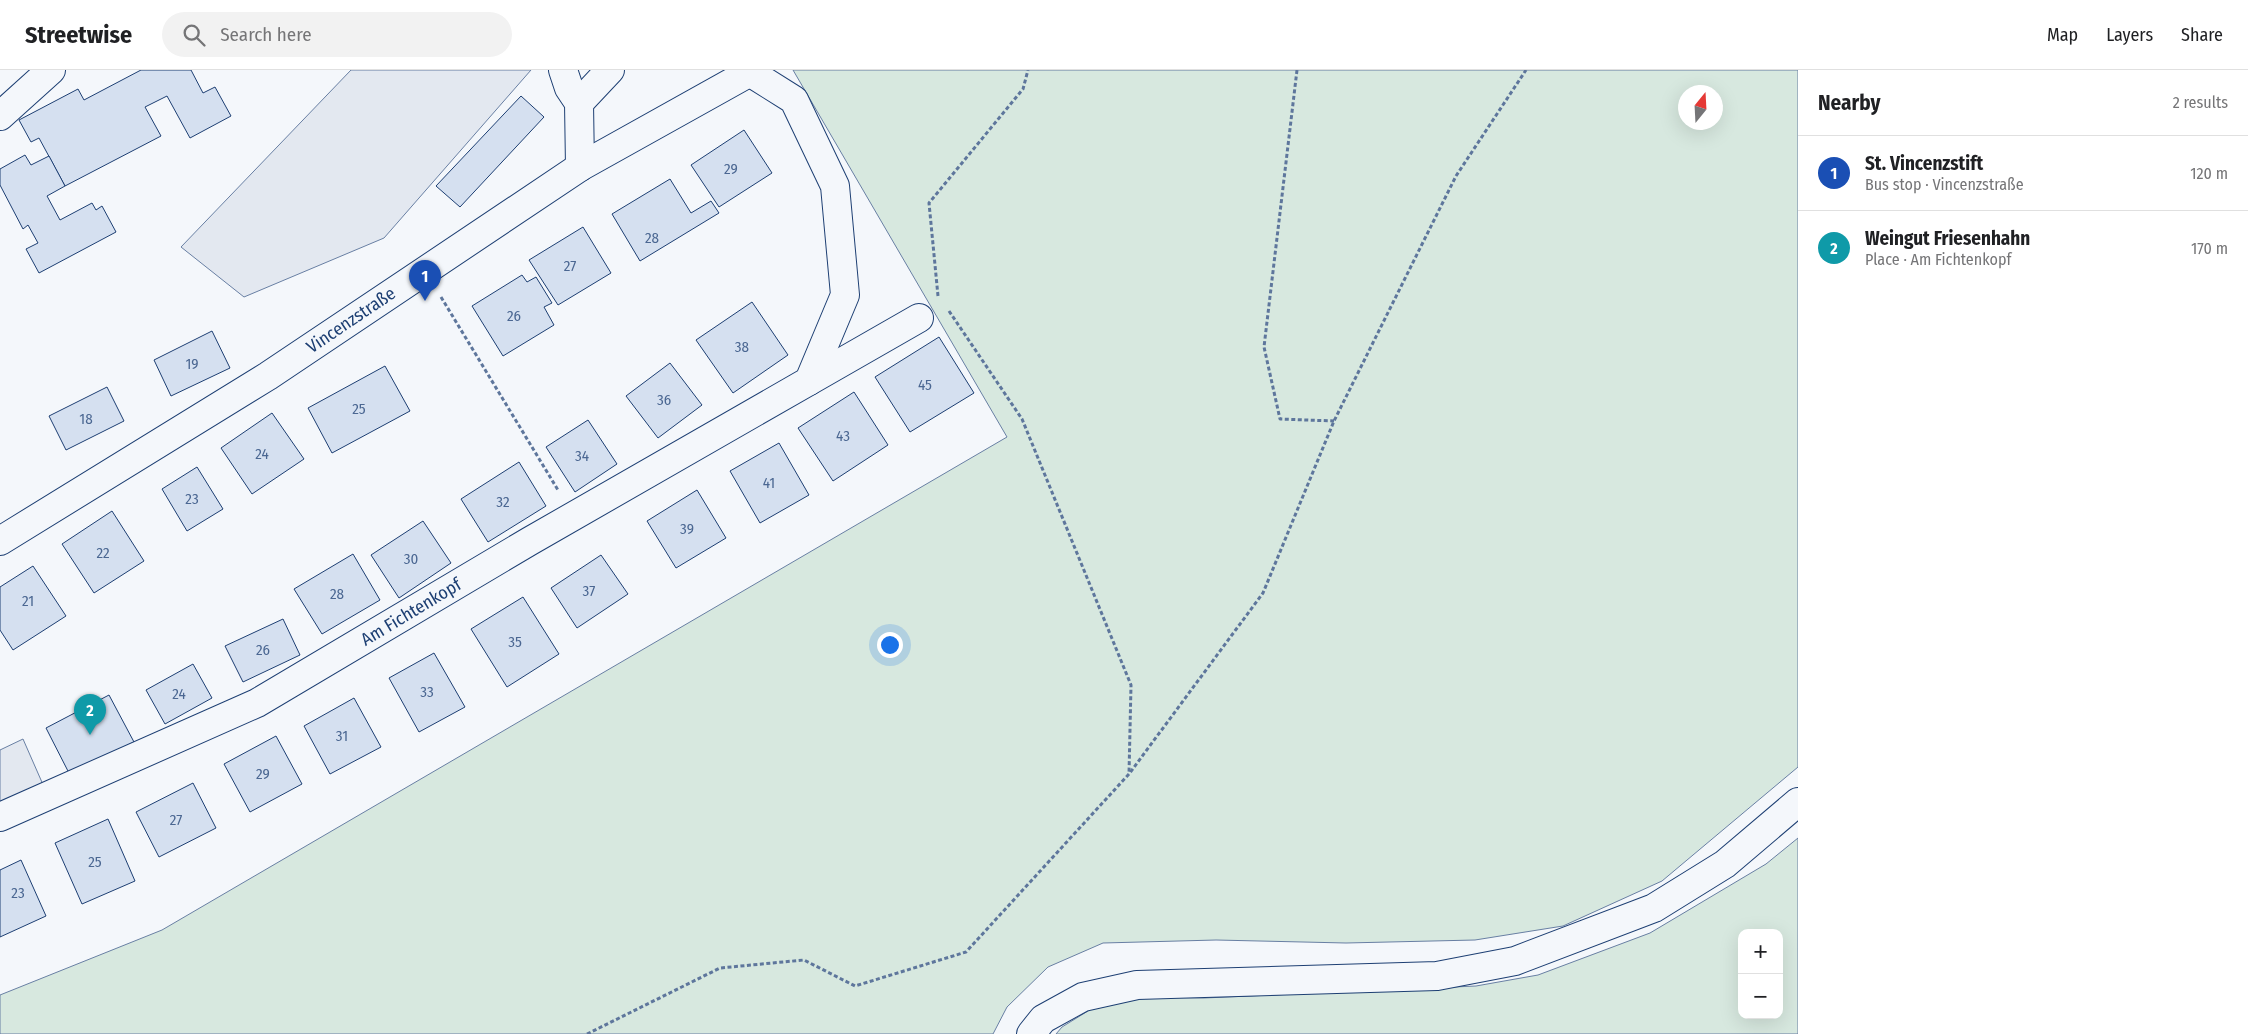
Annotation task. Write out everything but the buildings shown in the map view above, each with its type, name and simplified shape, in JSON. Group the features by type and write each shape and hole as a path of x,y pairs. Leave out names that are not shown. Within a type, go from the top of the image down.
{"street":[{"path":"0,116 51,70"},
{"path":"563,70 569,88 579,103 580,167"},
{"path":"579,103 610,70"},
{"path":"752,71 794,100 835,186 845,296 810,381"},
{"name":"Vincenzstraße","path":"0,541 268,376 580,167 752,71"},
{"name":"Am Fichtenkopf","path":"0,817 257,703 573,516 919,318"},
{"path":"1031,1034 1043,1019 1083,997 1137,985 1437,976 1515,961 1654,908 1726,864 1798,802"}],"path":[{"path":"1028,70 1023,89 929,203 938,296 1022,419 1131,685 1129,774"},
{"path":"1297,70 1264,348 1280,418 1334,421"},
{"path":"587,1034 720,968 804,960 855,986 966,952 1129,774 1263,593 1334,421 1456,176 1526,70"},
{"path":"451,316 573,516"}],"shaded area":[{"path":"351,70 531,70 384,238 244,297 181,247"},
{"path":"793,70 1798,70 1798,767 1662,881 1563,926 1475,940 1346,943 1216,940 1103,943 1048,967 1007,1007 993,1034 0,1034 0,995 162,930 1007,437"},
{"path":"23,739 48,796 0,817 0,750"},
{"path":"1798,838 1798,1034 1056,1034 1062,1027 1096,1006 1144,997 1204,998 1476,986 1538,975 1650,933 1766,864"}],"place":[{"name":"St. Vincenzstift","path":"425,301"},
{"name":"Weingut Friesenhahn","path":"90,735"}]}
